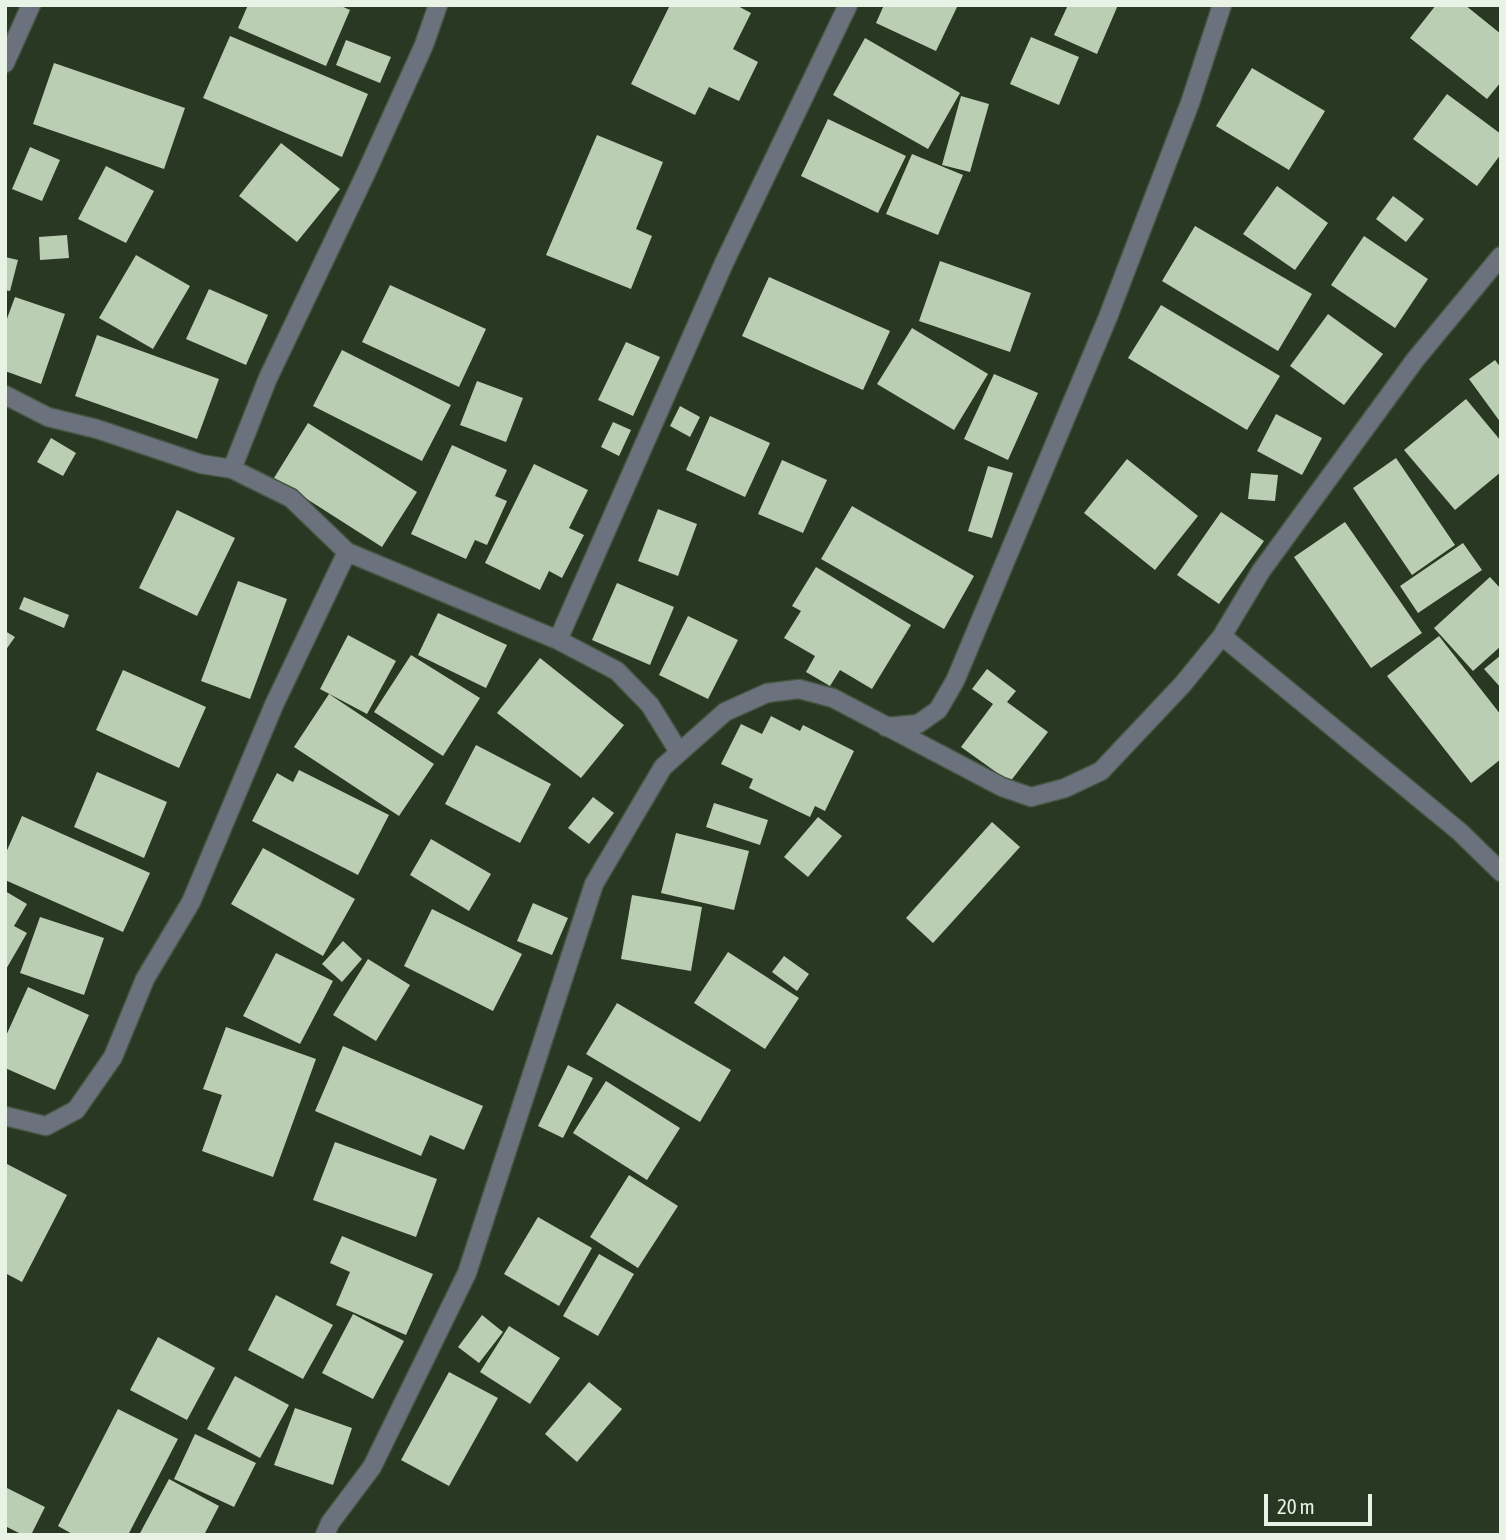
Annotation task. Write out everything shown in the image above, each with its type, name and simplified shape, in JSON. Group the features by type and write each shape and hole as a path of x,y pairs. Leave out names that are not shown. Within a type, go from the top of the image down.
{"street":[{"path":"5,63 31,5"},
{"path":"232,469 268,378 372,161 424,45 438,5"},
{"path":"558,640 724,263 848,5"},
{"path":"886,727 918,724 938,709 954,681 1108,317 1189,103 1222,5"},
{"path":"325,1535 330,1523 372,1467 467,1273 594,884 651,783 663,767 725,712 767,693 799,688 833,698 1012,790 1031,797 1065,788 1101,771 1176,691 1222,636 1261,571 1415,360 1501,256"},
{"path":"5,395 48,417 96,429 201,464 232,469 290,498 347,552 558,640 617,671 650,705 679,752"},
{"path":"5,1116 46,1126 76,1111 113,1057 145,979 191,902 274,705 347,552"},
{"path":"1222,636 1460,832 1501,872"}],"building":[{"path":"248,5 339,5 350,10 326,66 238,28"},
{"path":"670,5 736,5 751,13 733,49 758,62 739,101 709,87 695,115 631,84"},
{"path":"884,5 958,5 936,51 876,23"},
{"path":"1068,5 1118,5 1097,54 1054,35"},
{"path":"1436,5 1465,5 1501,34 1501,82 1487,99 1410,38"},
{"path":"230,36 368,94 342,157 203,98"},
{"path":"1031,37 1079,57 1059,105 1010,84"},
{"path":"865,38 960,93 928,149 833,95"},
{"path":"346,40 391,57 380,83 336,65"},
{"path":"54,63 185,108 164,169 33,124"},
{"path":"1252,68 1325,111 1289,170 1216,126"},
{"path":"1447,94 1501,134 1501,154 1477,186 1413,139"},
{"path":"961,96 989,104 970,172 942,165"},
{"path":"828,119 906,156 878,213 801,176"},
{"path":"597,135 663,162 636,229 652,236 631,289 546,255"},
{"path":"281,143 340,189 297,242 239,196"},
{"path":"30,147 60,160 42,201 12,189"},
{"path":"912,154 963,175 938,235 886,214"},
{"path":"106,166 154,191 126,243 78,219"},
{"path":"1277,186 1328,223 1295,270 1243,234"},
{"path":"1393,196 1424,219 1406,242 1376,219"},
{"path":"1195,226 1312,294 1278,351 1162,281"},
{"path":"67,235 69,258 40,260 39,237"},
{"path":"1364,236 1428,279 1395,328 1331,285"},
{"path":"136,255 190,286 153,349 99,318"},
{"path":"5,257 18,260 10,291 5,290"},
{"path":"940,261 1031,293 1010,352 919,321"},
{"path":"769,277 890,331 863,390 742,336"},
{"path":"390,285 486,329 459,387 362,342"},
{"path":"209,289 268,315 246,365 186,339"},
{"path":"15,297 65,314 41,384 5,371 5,324"},
{"path":"1161,305 1280,376 1247,430 1128,358"},
{"path":"1328,314 1383,354 1344,405 1290,366"},
{"path":"912,328 988,374 954,430 877,384"},
{"path":"97,335 219,379 197,439 75,396"},
{"path":"626,342 660,357 633,416 598,400"},
{"path":"342,350 451,405 422,461 313,406"},
{"path":"1495,360 1501,368 1501,423 1469,379"},
{"path":"994,374 1038,393 1008,460 964,439"},
{"path":"477,381 523,398 506,442 460,425"},
{"path":"1466,399 1501,441 1501,472 1455,510 1404,450"},
{"path":"680,406 700,417 690,437 670,426"},
{"path":"1276,414 1322,438 1302,475 1257,451"},
{"path":"710,416 770,443 745,497 686,470"},
{"path":"613,422 631,430 619,456 601,447"},
{"path":"308,423 417,492 382,547 274,478"},
{"path":"51,438 76,453 63,476 37,462"},
{"path":"452,445 507,470 495,496 507,501 487,545 475,540 466,559 411,534"},
{"path":"1396,458 1455,545 1412,575 1353,488"},
{"path":"1127,459 1198,516 1155,570 1084,513"},
{"path":"782,460 827,480 803,533 758,514"},
{"path":"534,464 588,490 569,528 584,535 562,578 549,571 540,590 485,563"},
{"path":"988,466 1013,473 992,538 968,531"},
{"path":"1251,473 1278,475 1275,501 1248,499"},
{"path":"852,506 974,576 944,629 821,559"},
{"path":"658,509 697,524 678,576 638,561"},
{"path":"177,510 235,538 197,616 139,588"},
{"path":"1221,512 1264,541 1219,604 1177,575"},
{"path":"1345,522 1422,633 1371,668 1294,557"},
{"path":"1463,543 1482,570 1418,613 1400,586"},
{"path":"816,567 911,625 872,689 840,670 830,686 806,672 815,656 784,638 801,611 792,606"},
{"path":"1490,577 1501,589 1501,646 1473,671 1434,628"},
{"path":"238,581 287,599 250,699 201,681"},
{"path":"617,583 674,607 650,665 592,640"},
{"path":"24,597 69,615 64,628 19,609"},
{"path":"438,613 507,645 486,688 418,655"},
{"path":"688,616 738,640 708,699 659,675"},
{"path":"5,631 15,637 5,651"},
{"path":"348,635 396,661 367,714 320,689"},
{"path":"1439,636 1501,715 1501,759 1471,783 1387,676"},
{"path":"411,655 480,698 443,756 374,712"},
{"path":"1501,655 1501,688 1484,669"},
{"path":"540,658 624,725 581,778 497,713"},
{"path":"987,669 1016,691 1007,702 1048,732 1010,782 961,747 993,704 972,689"},
{"path":"123,670 206,707 179,768 96,730"},
{"path":"329,694 434,764 399,816 294,747"},
{"path":"771,716 800,731 803,725 854,751 825,811 815,806 810,817 749,788 753,779 721,764 741,724 762,734"},
{"path":"476,745 551,784 520,843 445,804"},
{"path":"299,770 389,815 358,875 252,821 277,773 293,782"},
{"path":"97,772 167,802 144,858 74,827"},
{"path":"593,797 614,813 589,844 568,828"},
{"path":"714,803 768,820 760,845 706,827"},
{"path":"22,816 150,873 123,932 5,880 5,855"},
{"path":"818,817 842,836 808,877 784,857"},
{"path":"992,822 1020,847 933,943 906,918"},
{"path":"676,833 749,851 734,910 661,893"},
{"path":"431,839 491,874 469,911 410,875"},
{"path":"263,848 355,899 323,956 231,904"},
{"path":"5,891 27,904 14,926 27,933 5,971"},
{"path":"632,895 702,907 691,971 621,959"},
{"path":"533,903 568,918 552,955 517,941"},
{"path":"432,909 522,954 493,1011 404,966"},
{"path":"40,917 104,938 84,995 20,973"},
{"path":"343,941 362,959 342,982 322,964"},
{"path":"728,952 799,998 765,1049 694,1003"},
{"path":"276,953 333,981 300,1044 243,1016"},
{"path":"784,956 809,974 797,991 772,972"},
{"path":"368,959 410,985 376,1041 333,1015"},
{"path":"28,987 89,1015 55,1090 5,1068 5,1038"},
{"path":"617,1003 731,1070 700,1122 586,1054"},
{"path":"226,1027 316,1059 273,1177 202,1151 222,1095 203,1089"},
{"path":"343,1046 483,1106 464,1150 430,1135 421,1156 315,1111"},
{"path":"568,1065 593,1078 563,1138 538,1126"},
{"path":"606,1081 680,1128 647,1180 573,1133"},
{"path":"335,1142 437,1179 416,1237 313,1200"},
{"path":"5,1163 67,1195 22,1282 5,1273"},
{"path":"629,1175 678,1206 638,1268 590,1237"},
{"path":"538,1217 592,1248 559,1306 504,1274"},
{"path":"342,1236 433,1274 406,1335 336,1305 350,1272 330,1263"},
{"path":"599,1254 634,1274 598,1336 563,1316"},
{"path":"276,1295 333,1325 303,1379 248,1350"},
{"path":"353,1314 404,1341 373,1399 322,1373"},
{"path":"482,1315 503,1332 479,1363 458,1347"},
{"path":"509,1326 560,1358 530,1404 480,1372"},
{"path":"158,1337 215,1368 187,1420 130,1390"},
{"path":"449,1372 498,1398 449,1486 401,1460"},
{"path":"235,1376 289,1405 260,1458 207,1429"},
{"path":"589,1382 622,1409 577,1462 545,1434"},
{"path":"295,1408 352,1428 333,1485 274,1465"},
{"path":"118,1409 178,1439 128,1535 74,1535 58,1526"},
{"path":"195,1434 256,1463 234,1507 174,1479"},
{"path":"169,1479 219,1506 204,1535 139,1535"},
{"path":"5,1487 45,1507 31,1535 23,1535 5,1526"}]}
